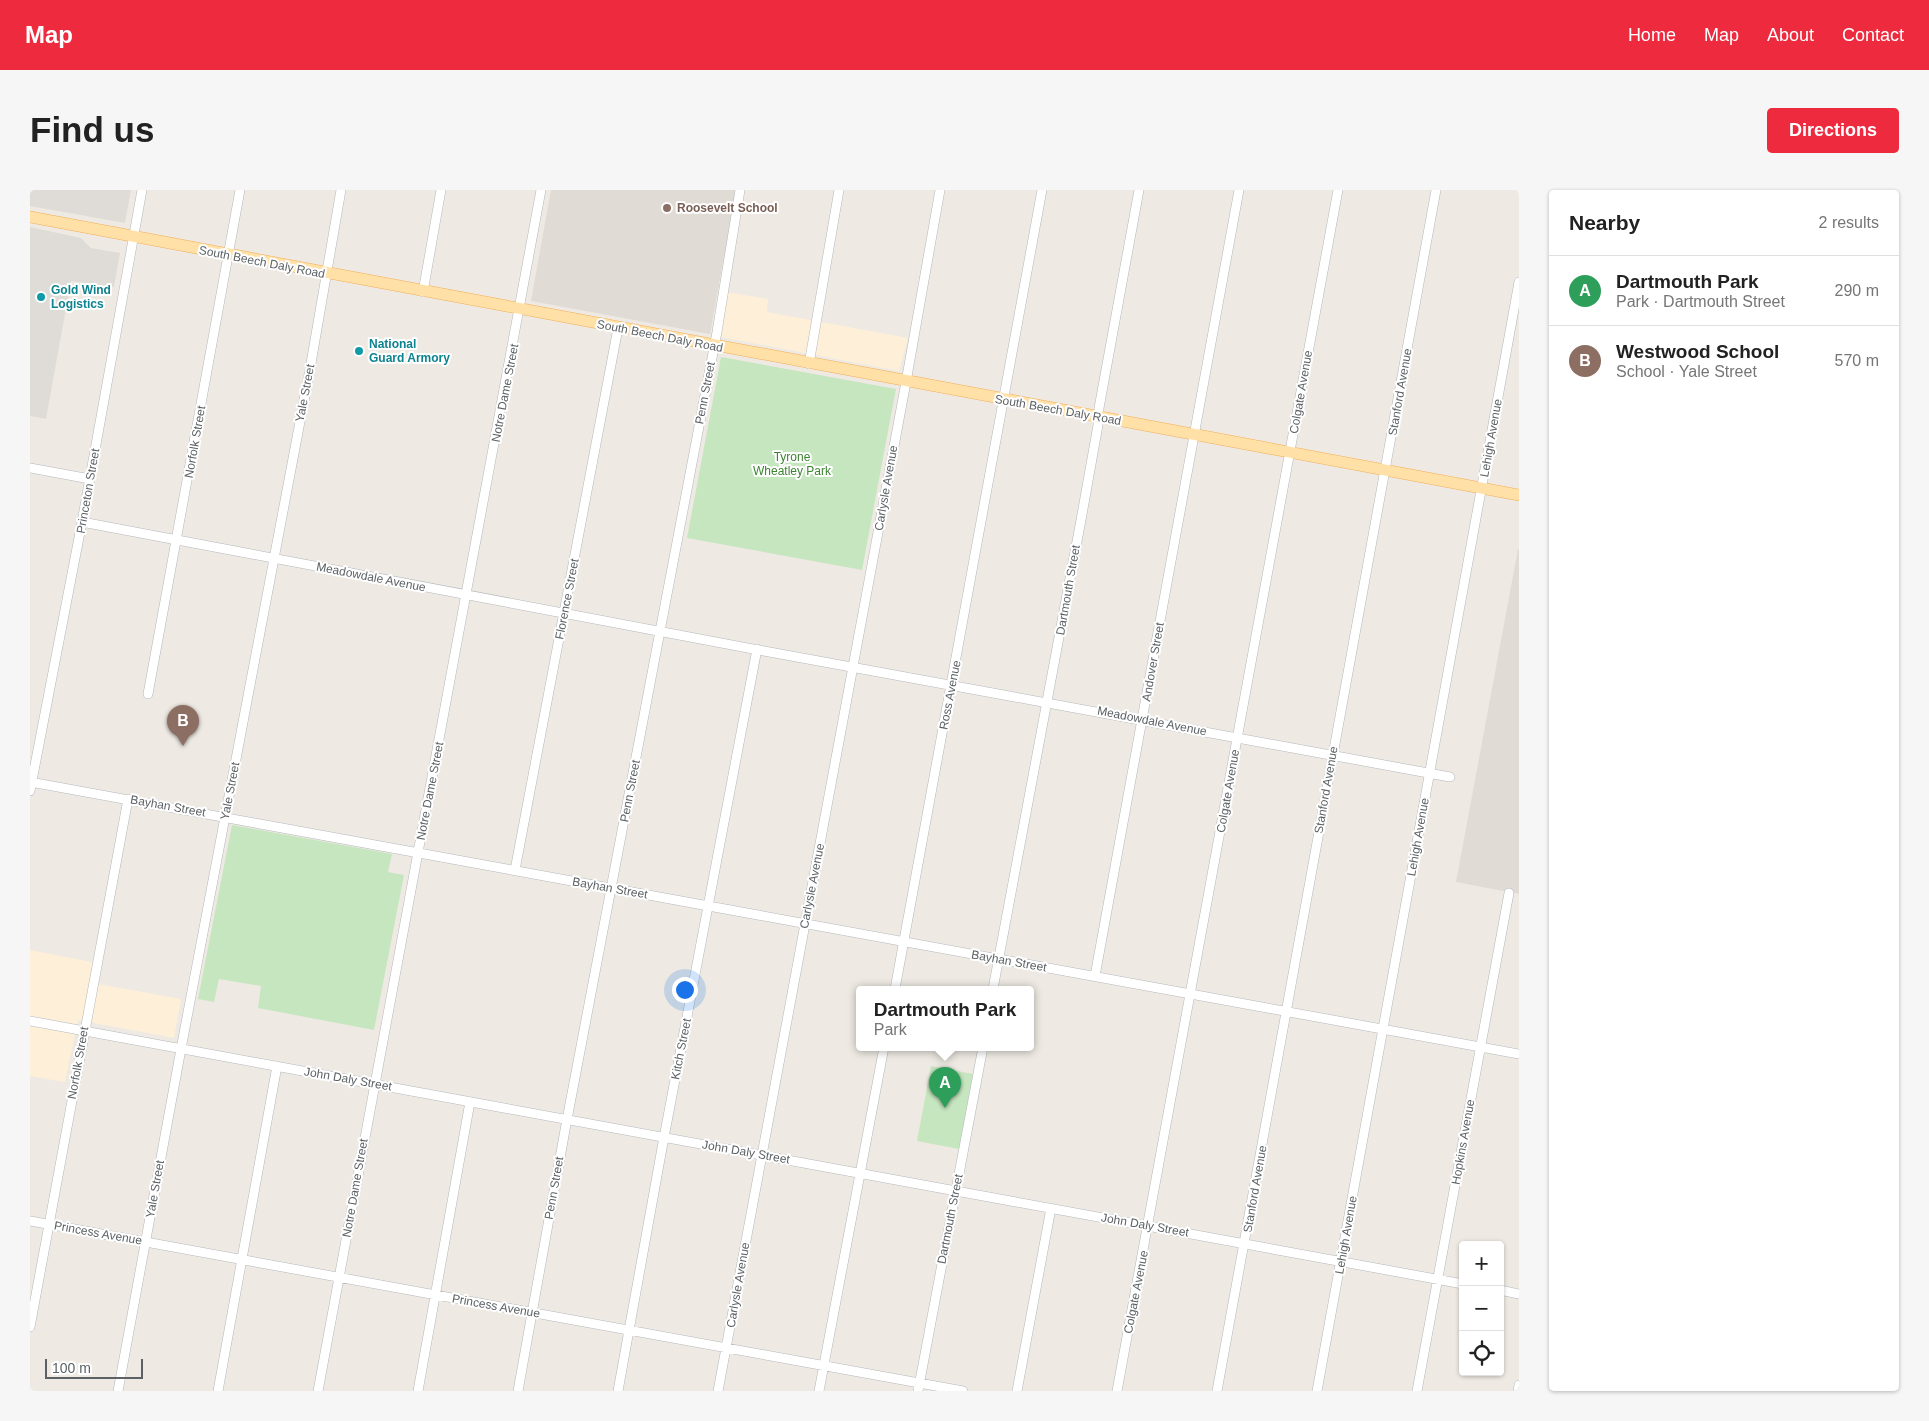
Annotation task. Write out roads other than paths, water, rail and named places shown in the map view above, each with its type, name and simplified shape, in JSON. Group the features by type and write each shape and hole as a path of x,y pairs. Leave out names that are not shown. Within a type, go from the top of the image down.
{"main road":[{"name":"South Beech Daly Road","path":"30,217 229,256 1385,470"},
{"path":"1385,470 1519,495"}],"street":[{"name":"Princeton Street","path":"31,785 82,522 142,190"},
{"name":"Norfolk Street","path":"148,694 240,190"},
{"name":"Yale Street","path":"118,1391 341,190"},
{"path":"423,292 441,190"},
{"name":"Notre Dame Street","path":"318,1391 542,190"},
{"name":"Penn Street","path":"518,1391 714,346 740,190"},
{"path":"808,364 840,190"},
{"name":"Carlysle Avenue","path":"718,1391 940,190"},
{"name":"Ross Avenue","path":"896,986 1004,400 1036,205 1042,190"},
{"name":"Dartmouth Street","path":"994,986 1139,190"},
{"name":"Andover Street","path":"1095,976 1239,190"},
{"name":"Colgate Avenue","path":"1117,1391 1338,190"},
{"name":"Stanford Avenue","path":"1217,1391 1436,190"},
{"name":"Lehigh Avenue","path":"1317,1391 1519,282"},
{"name":"Florence Street","path":"516,870 618,328"},
{"path":"30,468 90,479"},
{"name":"Meadowdale Avenue","path":"82,522 1450,777"},
{"name":"Kitch Street","path":"618,1391 664,1137 757,649"},
{"name":"Bayhan Street","path":"31,785 128,799 1519,1054"},
{"name":"Norfolk Street","path":"30,1327 128,799"},
{"name":"Hopkins Avenue","path":"1417,1391 1509,893"},
{"name":"John Daly Street","path":"30,1021 1459,1283"},
{"path":"819,1391 883,1051"},
{"name":"Dartmouth Street","path":"918,1387 982,1051"},
{"path":"218,1391 277,1066"},
{"path":"418,1391 470,1102"},
{"path":"1016,1391 1051,1208"},
{"name":"Princess Avenue","path":"30,1221 824,1366 918,1387 963,1391"},
{"path":"1504,1291 1519,1294"},
{"path":"1518,1391 1519,1386"}],"place":[{"name":"Roosevelt School","path":"667,208"},
{"name":"Gold Wind Logistics","path":"41,297"},
{"name":"National Guard Armory","path":"359,351"},
{"name":"Westwood School","path":"183,746"},
{"name":"Dartmouth Park","path":"945,1108"}],"park label":[{"name":"Tyrone Wheatley Park","path":"792,464"}]}
